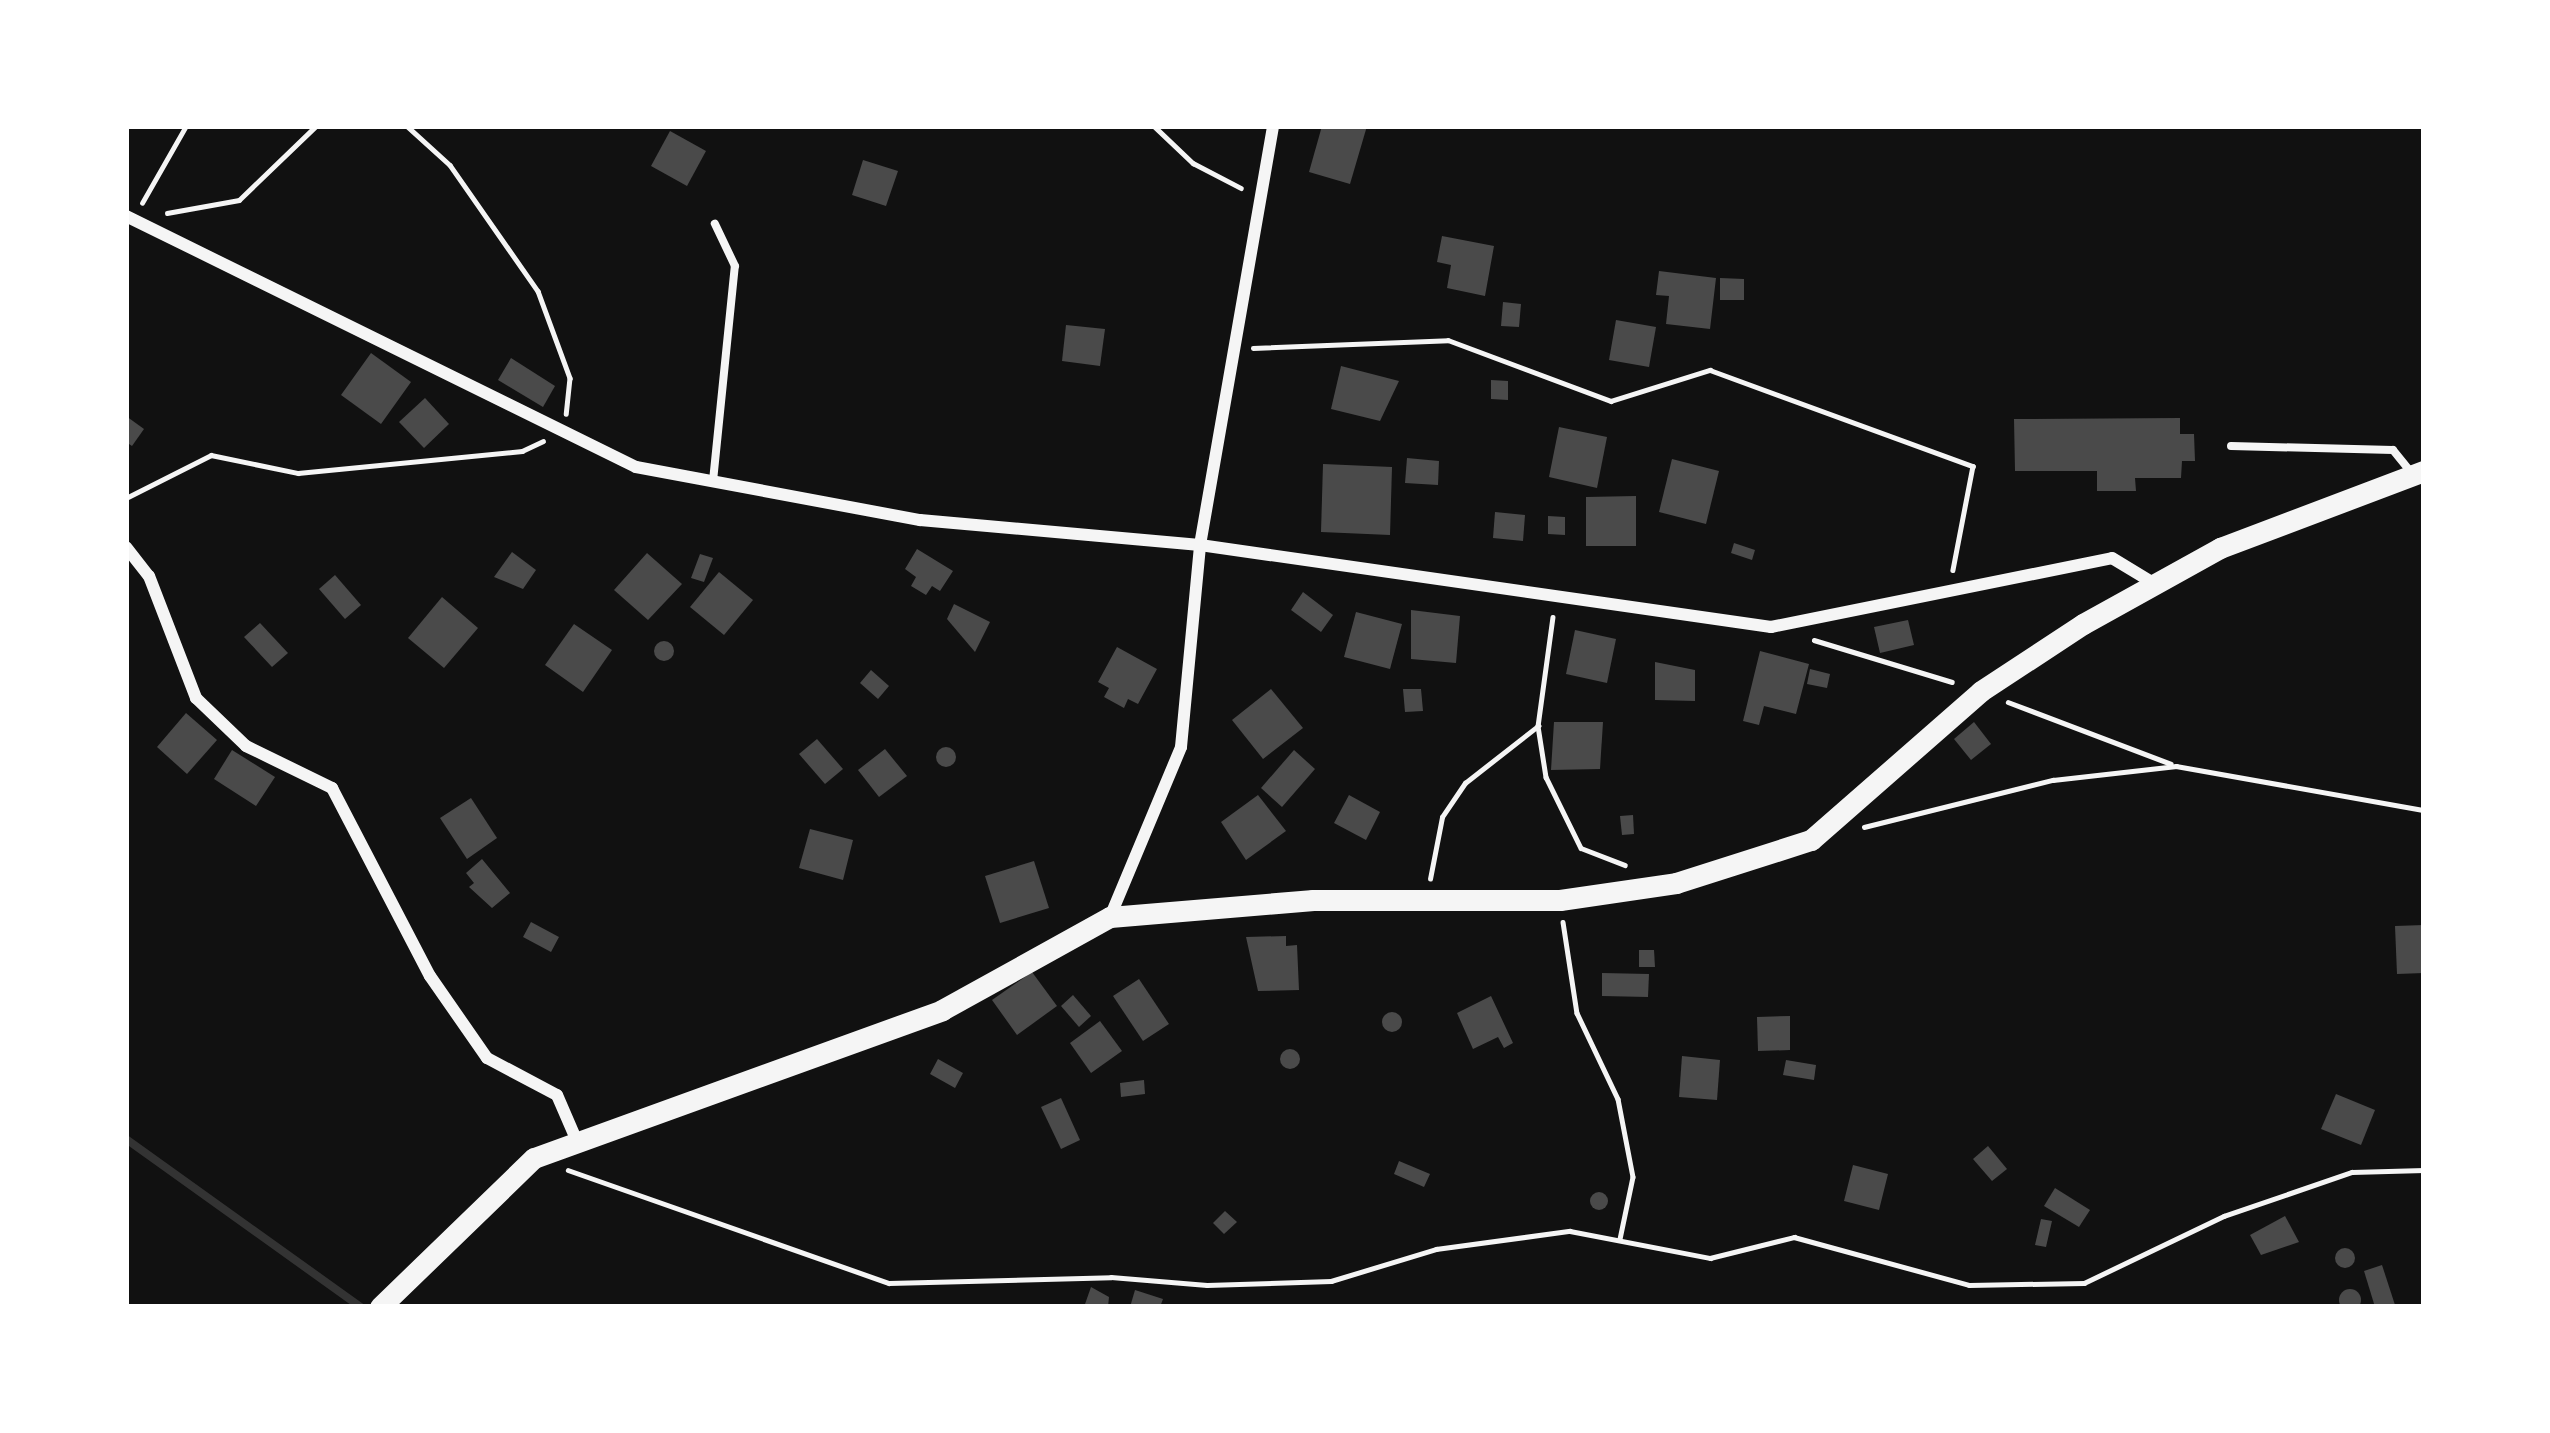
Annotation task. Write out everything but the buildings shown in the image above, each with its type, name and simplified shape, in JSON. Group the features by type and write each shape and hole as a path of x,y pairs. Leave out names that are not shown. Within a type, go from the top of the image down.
{"street":[{"path":"1110,916 1181,747 1200,545 1273,126"},
{"path":"129,217 636,467 920,520 1200,545 1556,594 1693,621 1772,627 2112,558 2155,584"},
{"path":"382,1305 534,1158 576,1138 942,1010 1110,916 1426,899 1560,900 1676,884 1811,840 1981,692 2155,584 2220,548 2418,473"},
{"path":"126,547 149,576 196,698 246,746 332,788 430,976 487,1058 556,1095 576,1138"}],"lane":[{"path":"713,481 735,266 715,224"},
{"path":"2230,446 2392,451 2418,473"}],"path":[{"path":"129,217 186,126"},
{"path":"129,217 238,200 316,126"},
{"path":"126,498 211,454 298,473 522,452 564,431 570,378 538,291 450,165 406,126"},
{"path":"1154,126 1193,163 1263,200"},
{"path":"1236,348 1448,340 1611,401 1710,370 1972,466 1962,552 1943,592"},
{"path":"1556,594 1538,726 1546,777 1581,848 1638,869"},
{"path":"1426,899 1442,817 1465,783 1538,726"},
{"path":"1856,830 2053,780 2176,766 2424,810"},
{"path":"1560,900 1576,1013 1618,1099 1633,1177 1620,1239"},
{"path":"534,1158 889,1283 1331,1281 1436,1249 1570,1231 1710,1258 1794,1238 1969,1285 2084,1283 2224,1216 2352,1172 2424,1169"}],"waterway":[{"path":"126,1139 361,1307"}]}
